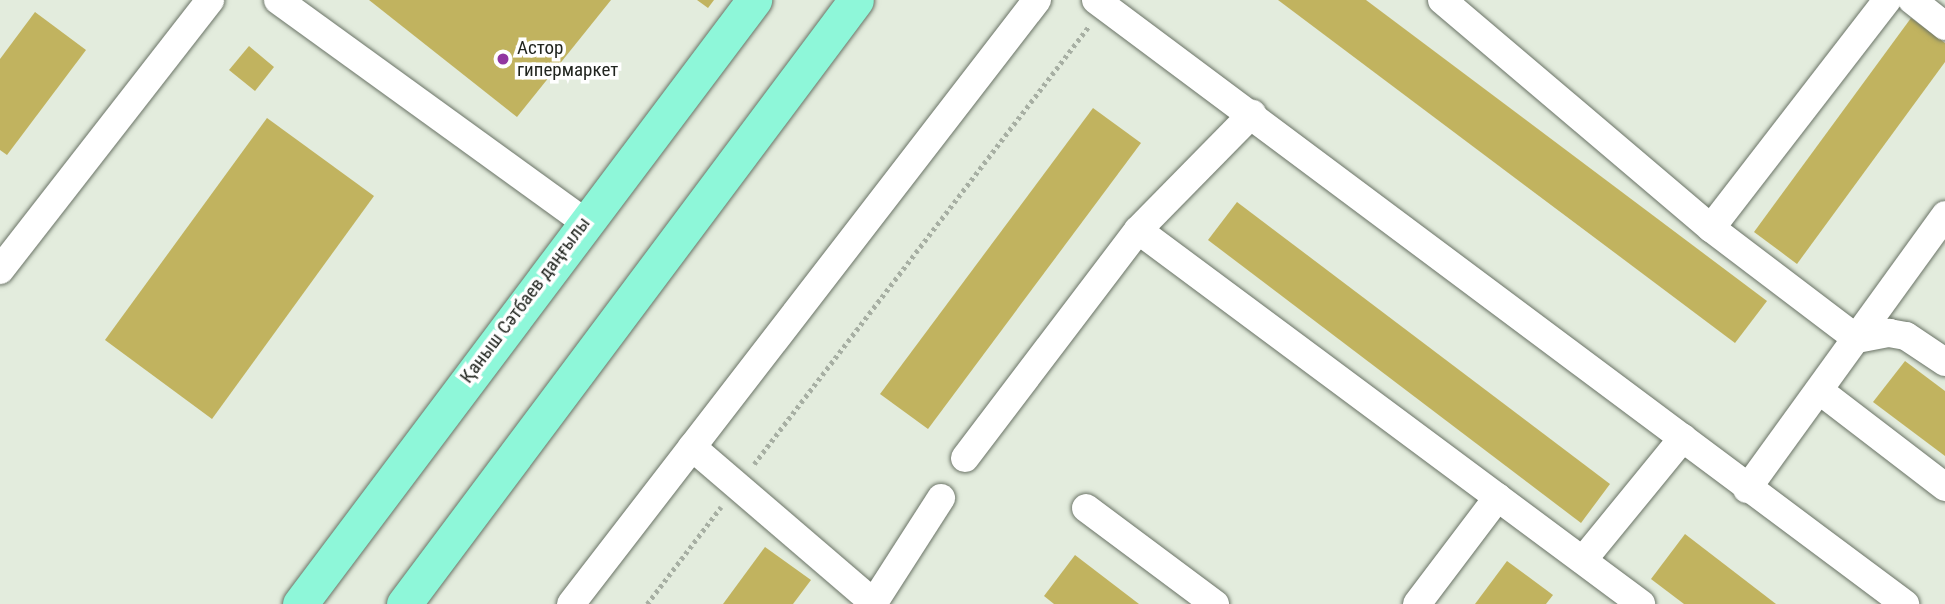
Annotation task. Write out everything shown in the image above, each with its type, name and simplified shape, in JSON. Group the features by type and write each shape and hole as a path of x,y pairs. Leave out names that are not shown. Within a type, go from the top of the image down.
{"main road":[{"name":"Қаныш Сәтбаев даңғылы","path":"300,604 583,221 754,0"},
{"path":"404,604 856,0"}],"street":[{"path":"0,270 210,0"},
{"path":"278,0 583,221"},
{"path":"571,604 1038,0"},
{"path":"1442,0 1711,228 1857,339 1889,333 1906,336 1945,362"},
{"path":"1711,228 1887,0"},
{"path":"1912,0 1945,26"},
{"path":"1094,11 1252,114 1747,489 1905,604"},
{"path":"965,458 1138,230 1252,114"},
{"path":"1747,489 1945,215"},
{"path":"1138,230 1641,604"},
{"path":"1820,391 1945,487"},
{"path":"1583,561 1683,438"},
{"path":"692,447 874,604 941,498"},
{"path":"1417,604 1498,497"},
{"path":"1086,508 1215,604"}],"path":[{"path":"748,472 1094,11"},
{"path":"647,604 723,505"}],"building":[{"name":"Астор гипермаркет","path":"369,0 611,0 517,117"},
{"path":"697,0 714,0 708,8"},
{"path":"1278,0 1366,0 1767,301 1735,343"},
{"path":"35,12 86,50 7,155 0,150 0,59"},
{"path":"1911,18 1945,43 1945,62 1797,264 1754,232"},
{"path":"249,46 274,67 255,91 229,70"},
{"path":"1093,108 1141,143 928,429 880,394"},
{"path":"267,118 374,196 212,419 105,340"},
{"path":"1237,202 1610,484 1581,523 1208,240"},
{"path":"1905,361 1945,391 1945,456 1873,402"},
{"path":"1685,534 1776,604 1684,604 1651,579"},
{"path":"765,547 811,580 793,604 723,604"},
{"path":"1075,555 1139,604 1054,604 1044,596"},
{"path":"1507,561 1553,595 1546,604 1475,604"}],"place":[{"name":"Астор гипермаркет","path":"503,59"}]}
